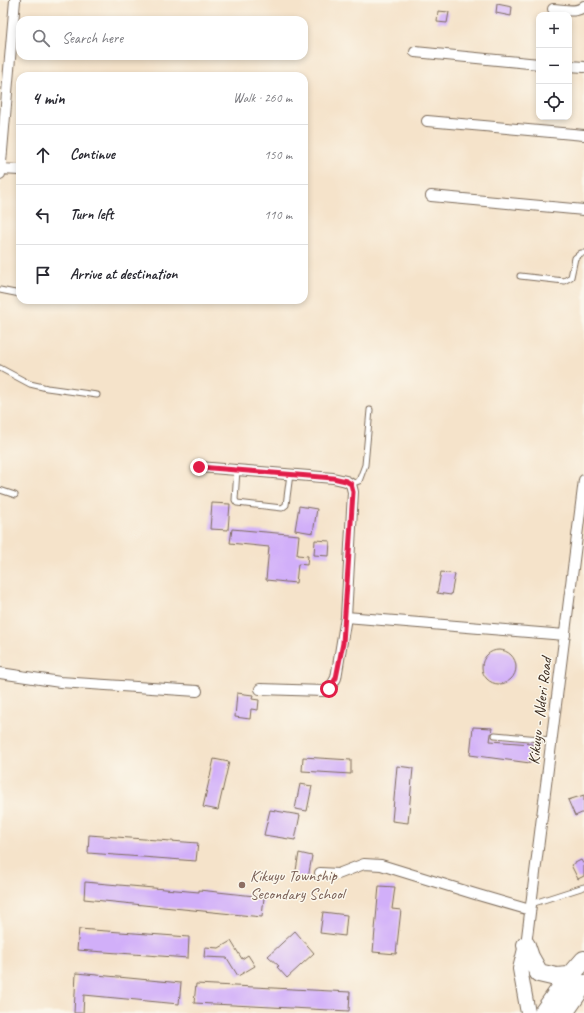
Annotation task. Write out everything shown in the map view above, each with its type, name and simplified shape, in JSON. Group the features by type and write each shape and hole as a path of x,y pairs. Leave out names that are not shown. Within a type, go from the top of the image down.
{"highway":[{"path":"526,945 532,962 539,973 577,980"},
{"path":"564,1013 584,960"},
{"path":"543,1013 577,980"}],"street":[{"path":"0,174 2,122 15,0"},
{"path":"553,9 572,10 579,9 584,6"},
{"path":"415,52 536,64"},
{"path":"572,66 584,67"},
{"path":"427,121 584,135"},
{"path":"0,169 16,170"},
{"path":"431,196 584,210"},
{"path":"199,467 333,478 346,481 351,484 353,492 346,617 336,678 329,689 317,692 260,689"},
{"name":"Kikuyu - Nderi Road","path":"526,945 584,480"},
{"path":"346,617 565,635"},
{"path":"0,673 60,682 197,691"},
{"path":"320,873 338,874 364,864 381,865 475,894 531,907"},
{"path":"526,945 520,969 528,1013"}],"lane":[{"path":"520,276 564,281 571,277 575,258 581,253 584,253"},
{"path":"0,290 16,293"},
{"path":"0,368 30,384 97,395"},
{"path":"351,484 359,481 365,465 370,410"},
{"path":"237,470 235,500 237,503 282,508 286,505 290,474"},
{"path":"0,490 15,495"},
{"path":"495,735 551,740"},
{"path":"531,907 584,887"}],"building":[{"path":"497,4 512,7 511,16 496,13"},
{"path":"438,11 449,12 447,23 437,22"},
{"path":"212,503 230,504 228,530 210,529"},
{"path":"299,506 317,509 313,533 295,530"},
{"path":"232,529 299,535 297,555 308,556 307,565 298,564 296,583 266,580 269,547 230,543"},
{"path":"315,540 330,541 329,556 314,555"},
{"path":"441,572 455,574 451,595 437,593"},
{"path":"496,650 502,650 511,655 515,661 515,673 511,679 502,684 496,684 487,679 482,670 482,664 487,655"},
{"path":"237,693 253,695 252,699 259,700 258,710 251,709 250,719 235,717"},
{"path":"473,727 492,728 490,741 532,744 530,763 470,755"},
{"path":"303,757 351,760 351,774 302,771"},
{"path":"214,759 229,762 218,810 203,807"},
{"path":"397,766 413,768 408,823 392,821"},
{"path":"300,784 312,786 307,811 295,809"},
{"path":"584,795 584,812 575,816 568,800"},
{"path":"270,810 300,815 295,840 264,835"},
{"path":"89,835 198,843 196,861 88,853"},
{"path":"299,853 312,856 308,878 295,876"},
{"path":"581,860 584,865 584,876 578,879 571,865"},
{"path":"85,882 199,892 199,890 264,897 262,917 84,899"},
{"path":"379,886 395,887 392,909 401,910 396,954 373,952"},
{"path":"323,912 347,915 345,936 320,933"},
{"path":"79,929 189,937 188,958 77,950"},
{"path":"295,931 314,953 287,978 277,967 279,966 268,956"},
{"path":"231,941 242,959 248,955 255,966 238,976 227,958 204,957 205,947 219,948"},
{"path":"76,973 181,983 179,1004 84,995 83,1013 74,1013"},
{"path":"196,984 350,992 349,1011 194,1003"}],"place":[{"name":"Kikuyu Township Secondary School","path":"242,885"}],"route":[{"path":"199,467 333,478 346,481 351,484 353,492 346,592 346,617 339,666 336,678 329,689"}]}
